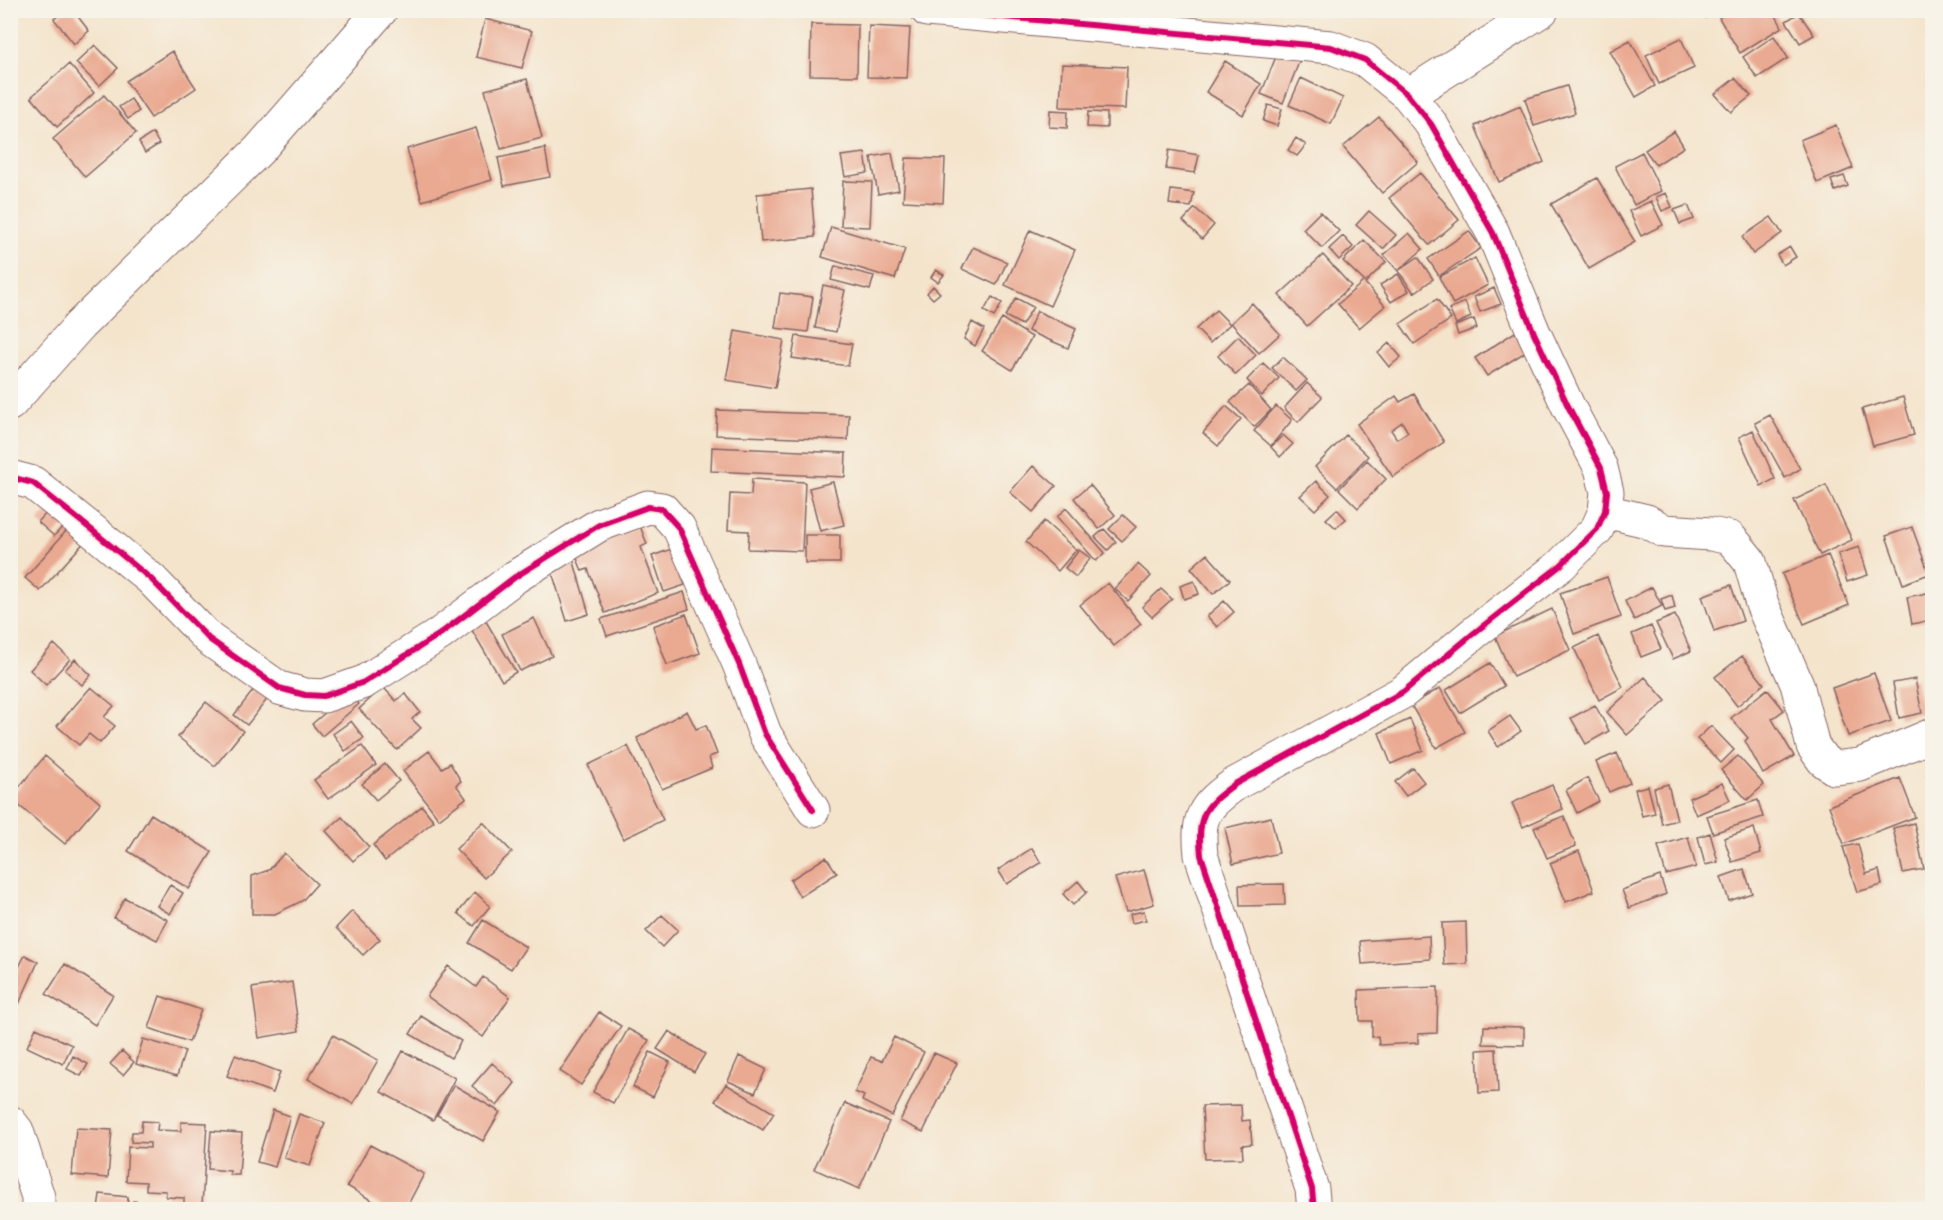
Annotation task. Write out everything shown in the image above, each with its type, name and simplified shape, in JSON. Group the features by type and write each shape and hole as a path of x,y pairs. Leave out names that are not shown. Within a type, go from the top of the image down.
{"street":[{"path":"10,404 80,326 259,150 381,10"},
{"path":"927,10 1331,47 1365,60 1408,95 1431,124 1493,233 1534,333 1568,406 1601,468 1607,492 1605,511 1597,529 1561,566 1474,633 1403,692 1235,784 1217,797 1203,815 1198,829 1201,855 1312,1189 1314,1209"},
{"path":"1408,95 1542,10"},
{"path":"10,477 33,483 151,579 218,645 279,688 305,695 324,696 364,682 440,634 515,577 599,525 648,507 662,509 679,528 739,664 765,734 813,810"},
{"path":"1605,511 1647,521 1664,531 1730,538 1750,562 1762,604 1797,684 1813,746 1823,760 1834,768 1860,765 1932,735"},
{"path":"10,1122 17,1131 38,1197 38,1209"}],"building":[{"path":"66,10 73,10 89,31 74,44 54,19"},
{"path":"1701,10 1718,10 1706,18"},
{"path":"1731,10 1773,10 1782,27 1740,53 1719,18"},
{"path":"1799,13 1814,35 1800,43 1786,21"},
{"path":"485,19 532,31 522,68 476,57"},
{"path":"811,24 858,25 857,76 810,75"},
{"path":"869,26 910,28 907,78 867,77"},
{"path":"1774,36 1788,58 1757,78 1743,57"},
{"path":"1681,38 1694,68 1659,84 1646,55"},
{"path":"1630,40 1655,86 1636,97 1610,51"},
{"path":"95,45 118,68 99,86 76,63"},
{"path":"1279,49 1301,57 1283,103 1261,94"},
{"path":"172,51 196,88 151,118 126,81"},
{"path":"1225,61 1261,84 1243,115 1206,92"},
{"path":"69,64 94,93 57,127 31,97"},
{"path":"1062,64 1127,67 1125,109 1060,107"},
{"path":"1301,78 1343,98 1331,124 1289,105"},
{"path":"1735,78 1751,96 1731,112 1715,94"},
{"path":"527,79 542,138 501,149 485,90"},
{"path":"1567,86 1575,113 1534,126 1525,99"},
{"path":"104,95 136,133 85,177 53,139"},
{"path":"131,99 139,111 128,119 119,107"},
{"path":"1268,105 1282,109 1277,126 1263,121"},
{"path":"1520,106 1544,162 1499,182 1475,126"},
{"path":"1050,110 1068,111 1067,128 1049,127"},
{"path":"1088,112 1107,113 1107,128 1087,127"},
{"path":"1379,117 1418,162 1382,193 1343,147"},
{"path":"1836,125 1853,168 1817,183 1800,140"},
{"path":"476,128 492,180 422,201 407,149"},
{"path":"1674,131 1684,147 1656,165 1645,150"},
{"path":"153,133 159,144 145,153 139,142"},
{"path":"1296,138 1306,145 1297,156 1288,150"},
{"path":"545,148 550,177 504,186 498,158"},
{"path":"1169,150 1199,155 1195,173 1166,169"},
{"path":"1642,152 1661,191 1634,205 1615,166"},
{"path":"865,153 868,173 845,177 841,156"},
{"path":"892,153 899,190 878,194 871,157"},
{"path":"906,158 945,159 943,203 903,201"},
{"path":"1420,173 1459,220 1429,245 1389,198"},
{"path":"1844,176 1848,186 1835,191 1831,180"},
{"path":"1597,178 1635,242 1589,269 1551,204"},
{"path":"843,181 872,182 870,227 841,226"},
{"path":"811,189 815,237 761,242 757,194"},
{"path":"1171,190 1194,193 1191,207 1169,204"},
{"path":"1666,193 1672,207 1662,211 1656,197"},
{"path":"1651,201 1663,225 1641,236 1629,211"},
{"path":"1688,205 1694,219 1680,224 1674,210"},
{"path":"1195,208 1214,225 1202,239 1183,221"},
{"path":"1369,211 1396,235 1383,249 1356,225"},
{"path":"1320,212 1339,231 1322,248 1303,229"},
{"path":"1771,217 1782,233 1753,254 1742,237"},
{"path":"831,227 905,249 895,279 822,257"},
{"path":"1030,230 1075,250 1050,306 1005,285"},
{"path":"1469,231 1481,248 1439,276 1428,259"},
{"path":"1409,233 1423,249 1398,271 1384,255"},
{"path":"1343,236 1353,247 1339,260 1329,249"},
{"path":"1364,240 1386,262 1365,283 1385,306 1359,328 1338,304 1364,281 1343,261"},
{"path":"973,247 1007,262 996,285 962,269"},
{"path":"1790,247 1796,257 1783,265 1777,255"},
{"path":"1323,255 1351,286 1307,326 1279,295"},
{"path":"1418,257 1433,279 1414,293 1398,271"},
{"path":"1475,258 1488,285 1453,304 1439,277"},
{"path":"835,266 874,276 870,290 831,280"},
{"path":"936,270 944,275 938,282 931,277"},
{"path":"1398,274 1409,291 1391,302 1380,285"},
{"path":"823,285 845,290 836,332 815,328"},
{"path":"933,286 940,293 933,299 927,293"},
{"path":"1494,288 1501,304 1480,312 1474,297"},
{"path":"780,293 813,297 808,332 775,328"},
{"path":"992,297 1002,303 994,317 984,311"},
{"path":"1016,298 1033,307 1022,325 1005,316"},
{"path":"1437,299 1451,319 1414,344 1400,324"},
{"path":"1465,302 1471,317 1456,324 1449,309"},
{"path":"1252,303 1280,334 1259,353 1231,323"},
{"path":"1216,310 1230,324 1210,343 1196,329"},
{"path":"1037,311 1076,329 1068,348 1028,331"},
{"path":"1002,319 1032,337 1012,370 982,351"},
{"path":"1474,319 1477,328 1458,335 1455,326"},
{"path":"972,322 984,329 975,346 964,339"},
{"path":"735,331 784,340 775,388 726,380"},
{"path":"1515,332 1527,351 1487,376 1475,358"},
{"path":"796,336 852,344 848,366 792,358"},
{"path":"1238,336 1256,355 1236,375 1218,356"},
{"path":"1389,343 1401,357 1389,367 1378,353"},
{"path":"1283,357 1307,380 1296,391 1272,368"},
{"path":"1263,363 1279,378 1262,396 1247,380"},
{"path":"1307,383 1322,397 1298,422 1284,408"},
{"path":"1249,385 1271,410 1254,427 1230,402"},
{"path":"1414,394 1444,442 1393,477 1357,424 1396,396 1400,402","holes":["1402,422 1408,432 1397,439 1391,430"]},
{"path":"1903,397 1914,435 1873,446 1862,409"},
{"path":"1226,406 1241,419 1218,446 1203,433"},
{"path":"1276,406 1292,420 1271,446 1254,431"},
{"path":"717,410 849,415 848,440 716,435"},
{"path":"1770,415 1800,469 1785,478 1755,423"},
{"path":"1753,430 1775,479 1761,486 1739,437"},
{"path":"1283,435 1293,444 1280,457 1271,447"},
{"path":"1346,435 1368,456 1337,488 1315,467"},
{"path":"712,447 846,453 845,477 711,471"},
{"path":"1367,460 1386,479 1358,508 1339,489"},
{"path":"1033,466 1056,486 1033,512 1010,492"},
{"path":"752,479 805,482 802,551 748,549 749,531 728,530 730,494 751,495"},
{"path":"1316,481 1330,495 1315,510 1300,496"},
{"path":"833,482 844,525 820,531 809,488"},
{"path":"1090,485 1115,515 1099,529 1074,498"},
{"path":"1826,485 1852,540 1820,555 1794,500"},
{"path":"51,508 67,522 54,536 38,522"},
{"path":"1066,508 1105,553 1096,561 1057,517"},
{"path":"1337,509 1346,519 1336,528 1326,519"},
{"path":"1123,515 1136,527 1122,541 1109,529"},
{"path":"1044,521 1076,550 1058,571 1026,542"},
{"path":"73,523 89,537 40,591 25,578"},
{"path":"640,526 647,544 641,547 658,593 605,613 588,569 582,571 575,553"},
{"path":"1912,527 1929,574 1903,584 1886,536"},
{"path":"1104,529 1116,542 1108,550 1095,537"},
{"path":"805,535 840,535 840,563 805,563"},
{"path":"1859,547 1868,575 1847,582 1838,554"},
{"path":"672,549 685,585 664,592 652,556"},
{"path":"1079,550 1090,558 1076,577 1065,568"},
{"path":"1207,554 1230,580 1213,594 1191,568"},
{"path":"572,555 589,614 567,621 549,562"},
{"path":"1828,555 1849,605 1804,624 1782,574"},
{"path":"1138,564 1151,576 1128,601 1115,589"},
{"path":"1607,577 1621,617 1574,634 1560,593"},
{"path":"1194,581 1199,594 1184,599 1180,586"},
{"path":"1108,583 1141,624 1114,646 1080,605"},
{"path":"1731,585 1743,621 1714,631 1702,596"},
{"path":"1652,587 1662,606 1634,620 1625,601"},
{"path":"1161,589 1172,599 1152,617 1142,607"},
{"path":"684,592 689,609 607,636 601,619"},
{"path":"1932,592 1932,620 1912,624 1907,597"},
{"path":"1672,595 1675,608 1665,611 1661,599"},
{"path":"1224,601 1234,612 1217,627 1207,616"},
{"path":"1552,609 1570,650 1513,677 1495,636"},
{"path":"686,614 700,653 667,665 653,626"},
{"path":"1675,615 1691,651 1673,659 1656,623"},
{"path":"484,618 516,672 502,681 470,627"},
{"path":"534,618 552,656 520,671 502,634"},
{"path":"1651,626 1661,649 1641,657 1632,634"},
{"path":"1598,636 1623,687 1599,700 1574,648"},
{"path":"54,644 70,659 46,685 30,670"},
{"path":"1742,656 1764,684 1737,706 1715,677"},
{"path":"75,659 91,675 82,685 65,670"},
{"path":"1490,663 1504,686 1460,713 1446,690"},
{"path":"1874,673 1891,721 1848,736 1832,688"},
{"path":"1645,677 1666,701 1627,735 1607,712"},
{"path":"1915,679 1922,713 1899,718 1893,683"},
{"path":"91,687 114,706 104,717 115,726 100,743 89,734 79,745 57,726"},
{"path":"256,687 269,697 247,725 234,715"},
{"path":"383,687 396,701 405,693 420,712 412,719 421,728 397,750 359,709"},
{"path":"1440,688 1465,732 1436,748 1411,705"},
{"path":"1767,689 1784,710 1772,719 1794,756 1763,774 1745,741 1748,738 1731,718"},
{"path":"349,692 359,704 322,736 312,724"},
{"path":"206,702 243,731 215,766 178,737"},
{"path":"1595,705 1609,731 1586,744 1571,718"},
{"path":"687,711 696,729 706,725 717,754 709,757 712,768 662,789 637,738"},
{"path":"1510,716 1521,731 1498,747 1488,731"},
{"path":"1410,719 1423,750 1391,764 1379,733"},
{"path":"351,721 364,738 345,751 333,734"},
{"path":"1711,726 1734,750 1721,763 1697,739"},
{"path":"362,746 376,765 328,799 314,780"},
{"path":"628,746 663,820 623,839 588,765"},
{"path":"429,751 442,768 450,763 461,781 456,785 466,798 439,819 403,771"},
{"path":"1617,753 1630,783 1609,792 1596,762"},
{"path":"45,756 100,803 65,844 10,798"},
{"path":"1738,756 1764,785 1747,800 1721,770"},
{"path":"385,764 399,781 376,800 362,784"},
{"path":"1413,768 1424,782 1406,796 1395,782"},
{"path":"1932,773 1932,795 1926,775"},
{"path":"1587,778 1599,801 1577,813 1566,790"},
{"path":"1900,778 1915,817 1844,844 1829,806"},
{"path":"1722,783 1730,800 1696,815 1689,798"},
{"path":"1668,784 1677,820 1662,824 1654,788"},
{"path":"1552,785 1563,809 1523,827 1512,803"},
{"path":"1648,786 1655,813 1642,816 1635,789"},
{"path":"1758,800 1763,817 1713,833 1707,816"},
{"path":"422,806 434,821 385,861 373,845"},
{"path":"151,814 212,852 189,889 128,851"},
{"path":"1564,816 1576,846 1547,858 1534,828"},
{"path":"342,817 369,847 353,861 326,831"},
{"path":"1271,817 1279,853 1233,864 1225,828"},
{"path":"483,822 512,852 484,878 456,849"},
{"path":"1914,823 1924,869 1903,873 1893,828"},
{"path":"1754,828 1761,853 1732,862 1724,838"},
{"path":"1710,833 1718,862 1705,865 1698,837"},
{"path":"1688,837 1696,867 1666,875 1658,846"},
{"path":"1858,844 1866,874 1879,870 1882,885 1857,892 1843,847"},
{"path":"1032,848 1041,863 1007,884 998,870"},
{"path":"1579,851 1594,891 1566,902 1550,863"},
{"path":"284,853 317,884 302,901 275,914 252,914 252,876 269,870"},
{"path":"826,857 837,873 800,897 790,880"},
{"path":"1744,869 1752,893 1729,901 1721,877"},
{"path":"1144,870 1154,904 1126,912 1115,878"},
{"path":"1660,876 1666,894 1629,908 1622,890"},
{"path":"1078,881 1087,892 1073,905 1063,894"},
{"path":"1284,884 1285,905 1240,906 1239,885"},
{"path":"170,885 183,893 170,914 157,906"},
{"path":"475,892 490,906 474,926 458,913"},
{"path":"125,898 168,920 157,940 114,918"},
{"path":"352,911 380,939 363,955 336,928"},
{"path":"1144,911 1146,920 1132,923 1130,914"},
{"path":"662,915 678,930 662,947 646,931"},
{"path":"483,920 526,947 511,969 469,943"},
{"path":"1466,922 1467,964 1444,965 1442,923"},
{"path":"1429,936 1430,959 1362,964 1360,941"},
{"path":"25,955 38,962 19,1004 10,1000 10,985"},
{"path":"65,964 113,995 95,1025 46,994"},
{"path":"448,966 476,987 483,977 510,997 483,1037 427,996"},
{"path":"292,982 299,1031 259,1038 252,988"},
{"path":"1438,987 1437,1033 1418,1034 1418,1043 1379,1045 1378,1036 1372,1037 1372,1021 1360,1021 1359,990"},
{"path":"160,996 201,1010 189,1042 149,1028"},
{"path":"599,1012 621,1026 581,1085 560,1071"},
{"path":"421,1016 461,1041 451,1058 410,1034"},
{"path":"1484,1026 1524,1027 1524,1045 1483,1044"},
{"path":"36,1028 72,1045 63,1064 27,1047"},
{"path":"628,1029 649,1040 613,1103 593,1092"},
{"path":"669,1031 705,1054 694,1072 657,1049"},
{"path":"333,1035 378,1060 353,1104 308,1079"},
{"path":"894,1037 924,1052 892,1116 862,1101 864,1096 855,1092 871,1057 882,1061"},
{"path":"143,1039 185,1051 177,1076 136,1064"},
{"path":"1496,1049 1498,1092 1479,1093 1477,1050"},
{"path":"122,1051 134,1062 123,1075 110,1064"},
{"path":"403,1051 455,1078 433,1120 381,1092"},
{"path":"650,1052 670,1062 653,1097 633,1087"},
{"path":"934,1053 957,1063 923,1132 900,1121"},
{"path":"235,1055 280,1072 273,1093 227,1076"},
{"path":"73,1056 88,1064 81,1076 67,1069"},
{"path":"739,1056 766,1069 755,1093 728,1081"},
{"path":"492,1063 515,1083 497,1106 472,1086"},
{"path":"726,1084 774,1113 763,1130 715,1101"},
{"path":"454,1085 500,1112 483,1141 437,1115"},
{"path":"845,1103 889,1122 859,1189 814,1169"},
{"path":"1241,1105 1242,1121 1250,1120 1252,1144 1242,1145 1243,1158 1205,1159 1202,1106"},
{"path":"273,1110 290,1116 275,1167 257,1162"},
{"path":"299,1114 325,1123 310,1166 284,1158"},
{"path":"142,1121 158,1122 157,1130 181,1131 181,1122 207,1123 202,1206 184,1205 184,1198 166,1197 166,1191 146,1190 146,1182 126,1181 128,1147 150,1148 150,1143 131,1142 132,1132 141,1132"},
{"path":"76,1128 112,1130 108,1178 72,1175"},
{"path":"211,1131 242,1133 239,1175 230,1175 230,1171 208,1169"},
{"path":"370,1145 424,1174 405,1210 388,1210 347,1186"},
{"path":"100,1194 128,1197 127,1210 98,1210"},
{"path":"133,1201 165,1205 164,1210 132,1210"},
{"path":"208,1204 250,1206 250,1210 208,1210"}],"cycle path":[{"path":"927,10 1331,47 1365,60 1408,95 1431,124 1493,233 1534,333 1568,406 1601,468 1607,492 1605,511 1597,529 1561,565 1403,692 1235,784 1216,799 1205,813 1200,831 1201,855 1312,1189 1314,1210"},
{"path":"10,477 33,483 151,579 209,639 279,688 305,695 324,696 364,682 440,634 515,577 599,525 648,507 662,509 679,528 739,664 765,734 813,810"}]}
